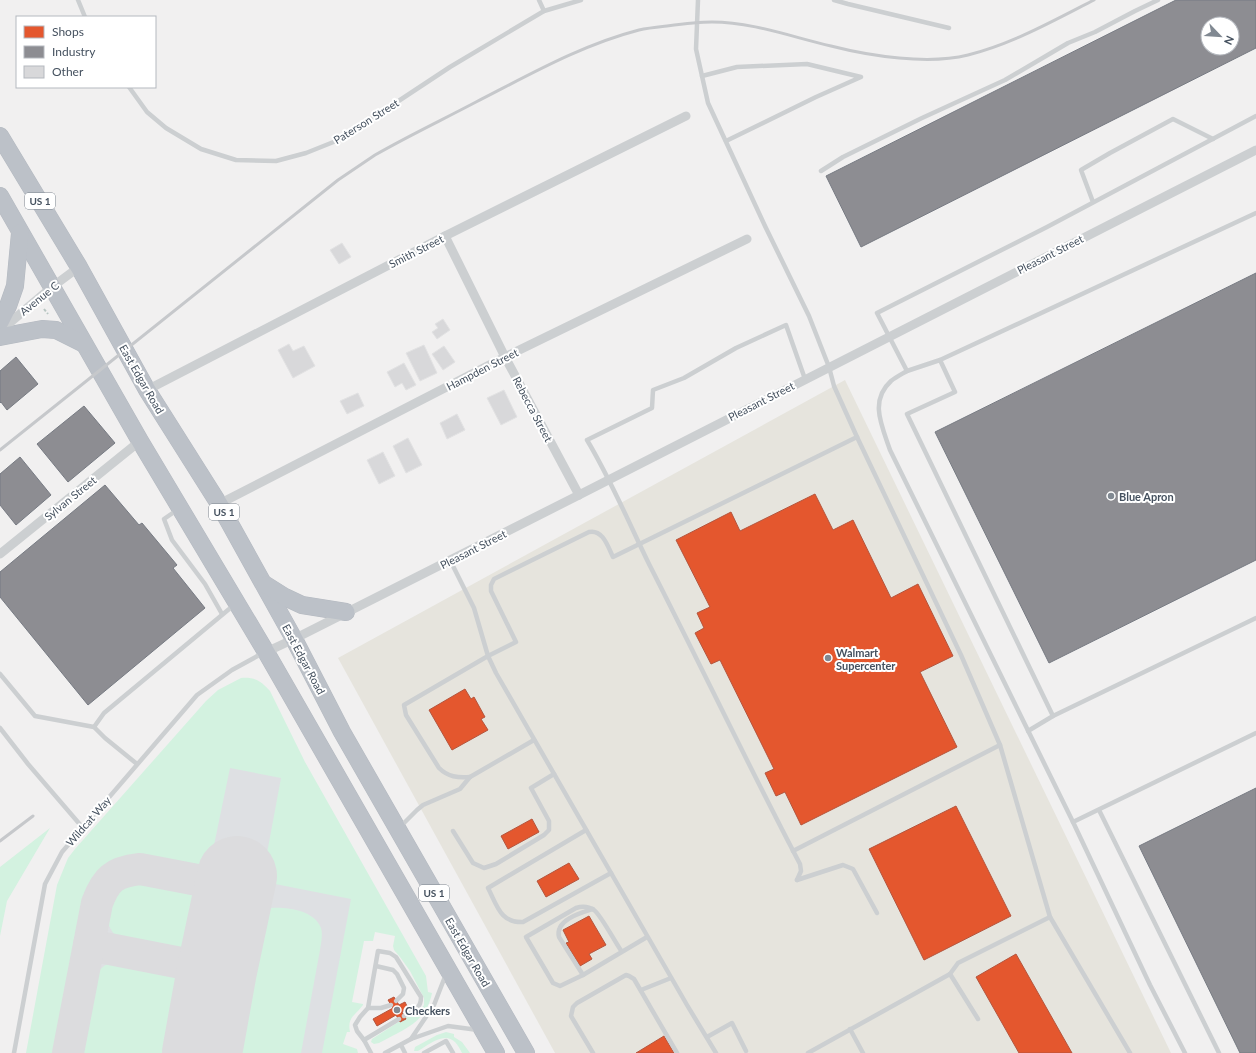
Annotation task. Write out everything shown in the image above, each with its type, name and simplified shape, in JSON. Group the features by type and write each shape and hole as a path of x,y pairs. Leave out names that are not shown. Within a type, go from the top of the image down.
{"highway":[{"name":"US 1","path":"0,136 79,267"},
{"name":"US 1","path":"0,196 140,441 266,652 496,1053"},
{"path":"0,322 8,306 15,286 20,233"},
{"name":"East Edgar Road","path":"79,267 148,390 219,504 294,639 342,732 526,1053"},
{"path":"0,337 42,329 56,330 84,344"},
{"path":"264,585 302,605 346,612"}],"street":[{"name":"Smith Street","path":"148,390 445,236 686,116"},
{"name":"Pleasant Street","path":"266,652 579,495 1256,150"},
{"name":"Rebecca Street","path":"445,236 505,357 579,495"},
{"name":"Hampden Street","path":"219,504 505,357 747,239"},
{"name":"Avenue C","path":"0,331 52,287 79,267"},
{"name":"Sylvan Street","path":"0,554 140,441"}],"lane":[{"path":"78,0 85,16"},
{"path":"539,0 544,12"},
{"name":"Paterson Street","path":"130,88 147,112 166,128 200,149 236,160 276,161 306,153 341,140 450,67 544,12 581,0"},
{"path":"698,0 696,49 708,104 809,316 829,367 834,386 961,655 1000,745 1050,917 1130,1053"},
{"path":"834,0 949,28"},
{"path":"821,171 843,157 922,118 1005,80 1068,43 1095,32 1135,10 1158,0"},
{"path":"702,76 737,67 807,64 861,77 726,141"},
{"path":"907,371 877,313 1256,116"},
{"path":"1093,202 1081,170 1173,119 1213,138"},
{"path":"1185,1053 1150,985 1073,822 890,450 880,421 878,405 882,393 892,381 907,371 940,360 1256,213"},
{"path":"805,379 786,325 742,345 684,378 653,390 652,408 587,440 601,464 764,794 794,851 800,864 801,871 797,880 843,864 853,869 877,913"},
{"path":"940,360 955,392 907,414 1053,716"},
{"path":"470,777 454,777 444,774 434,761 406,715 404,705 488,656 516,642 491,591 491,585 496,578 593,531 602,535 613,557 857,437"},
{"path":"180,508 164,519 172,540 205,584 222,614"},
{"path":"450,560 474,608 488,656 496,673 687,1006 716,1053"},
{"path":"94,727 104,713 237,603"},
{"path":"1028,731 1053,716 1256,618"},
{"name":"Wildcat Way","path":"14,1053 45,884 62,852 197,695 232,670 266,652"},
{"path":"0,674 35,716 94,727 105,738 138,764"},
{"path":"0,728 28,764 83,828"},
{"path":"1073,822 1256,733"},
{"path":"398,829 423,805 460,789 470,777 534,740"},
{"path":"794,851 1000,745"},
{"path":"453,831 473,863 484,868 496,864 544,835 549,830 549,821 531,788 554,774"},
{"path":"1099,810 1220,1053"},
{"path":"586,830 488,888 504,917 515,922 523,922 611,873"},
{"path":"622,952 598,913 593,909 584,906 576,908 526,937 554,984 562,986 582,975 622,952 648,937"},
{"path":"582,975 558,933 563,922 582,912 593,909"},
{"path":"808,1053 950,974 958,963 1050,917"},
{"path":"371,1053 357,1031 355,1025 368,1008 378,951 390,953 396,957 421,997 419,1008 404,1016"},
{"path":"376,966 393,970 397,974 404,988 400,999 396,1001"},
{"path":"411,1039 434,1005 448,969"},
{"path":"950,974 978,1019"},
{"path":"593,1053 571,1016 573,1007 577,1003 626,975 632,977 677,1053"},
{"path":"640,990 671,978"},
{"path":"368,1008 381,1008 391,1005"},
{"path":"364,1040 399,1019"},
{"path":"707,1037 732,1023 746,1051"},
{"path":"385,1053 411,1039 448,1026 483,1030"},
{"path":"850,1029 863,1053"},
{"path":"424,1053 446,1041 453,1053"},
{"path":"401,1045 405,1053"}],"shaded area":[{"path":"845,380 1171,1053 555,1053 338,658"},
{"path":"233,694 370,890 340,1053 32,1053 64,883"}],"green space":[{"path":"241,678 257,680 270,691 305,762 426,976 428,992 432,993 425,1012 413,1024 405,1029 379,1043 374,1044 371,1042 372,1039 400,1021 401,1022 406,1019 405,1018 420,1011 424,1005 424,998 410,971 394,950 393,946 395,936 375,932 373,941 364,941 352,1002 363,1005 352,1017 349,1027 350,1032 347,1032 343,1044 357,1049 358,1053 322,1053 351,899 265,882 262,880 281,778 230,768 213,850 209,860 204,865 194,869 162,862 131,860 118,863 106,870 96,881 88,899 59,1053 26,1053 57,885 68,858 206,701 218,690"},
{"path":"50,828 7,901 0,936 0,867"},
{"path":"134,879 194,891 196,894 186,951 183,953 127,943 119,939 113,932 107,917 109,900 113,892 120,885"},
{"path":"271,908 292,909 306,913 317,922 322,931 322,939 301,1053 236,1053 259,928 264,911"},
{"path":"111,962 127,962 178,972 181,974 167,1053 78,1053 92,982 99,970"},
{"path":"446,1032 454,1034 454,1037 462,1042 470,1053 462,1053 455,1042 446,1038 436,1040 418,1051 414,1051 415,1047 437,1035"}],"building: Shops":[{"name":"Walmart Supercenter","path":"815,494 833,530 853,520 891,598 918,584 953,656 920,672 957,747 801,825 785,792 776,796 765,773 774,769 720,660 711,664 695,633 704,628 697,613 710,607 676,540 731,512 740,531"},
{"path":"465,689 471,699 474,697 485,717 481,719 488,730 452,750 429,710"},
{"path":"956,806 1011,916 924,960 869,849"},
{"path":"532,819 539,832 508,849 501,836"},
{"path":"569,863 579,879 546,897 537,881"},
{"path":"589,916 606,945 589,954 592,959 580,966 566,943 569,942 563,930"},
{"path":"1016,954 1072,1053 1019,1053 976,977"},
{"name":"Checkers","path":"394,997 399,1005 405,1002 408,1008 402,1012 406,1019 400,1022 396,1015 377,1026 373,1019 393,1008 388,1000"},
{"path":"664,1036 674,1053 636,1053"}],"building: Industry":[{"path":"1176,0 1256,0 1256,48 861,247 826,176"},
{"name":"Blue Apron","path":"1256,273 1256,560 1049,663 935,432"},
{"path":"16,357 38,384 7,410 1,402 0,403 0,371"},
{"path":"84,406 115,443 68,482 37,444"},
{"path":"20,457 51,495 16,525 0,505 0,474"},
{"path":"105,485 139,525 142,523 177,565 173,568 205,608 88,705 0,597 0,572"},
{"path":"1256,788 1256,1053 1240,1053 1139,846"}],"building: Other":[{"path":"342,243 351,257 339,264 330,250"},
{"path":"443,319 450,330 437,339 432,332 438,328 435,324"},
{"path":"289,344 293,351 304,346 315,366 293,378 278,350"},
{"path":"424,345 437,373 420,381 406,353"},
{"path":"444,346 455,362 443,370 432,354"},
{"path":"404,363 416,385 406,390 402,383 395,387 387,372"},
{"path":"504,390 517,417 501,425 487,398"},
{"path":"358,393 364,406 347,414 340,401"},
{"path":"457,414 465,430 447,439 440,423"},
{"path":"408,438 422,465 406,473 393,446"},
{"path":"383,452 395,476 379,484 367,460"}],"taxiway":[{"path":"68,1053 97,903 108,882 112,878 124,872 140,869 234,887"},
{"path":"89,945 217,970"}],"runway":[{"path":"202,1053 217,970 237,876"}],"railway":[{"path":"0,450 338,180 375,155 400,141 576,52 618,36 639,30 712,22 742,24 757,27 846,50 881,56 917,59 952,58 968,55 1000,45 1048,24 1094,0"},
{"path":"0,841 33,816"}],"place":[{"name":"Blue Apron","path":"1111,496"},
{"name":"Walmart Supercenter","path":"828,658"},
{"name":"Checkers","path":"397,1010"}]}
